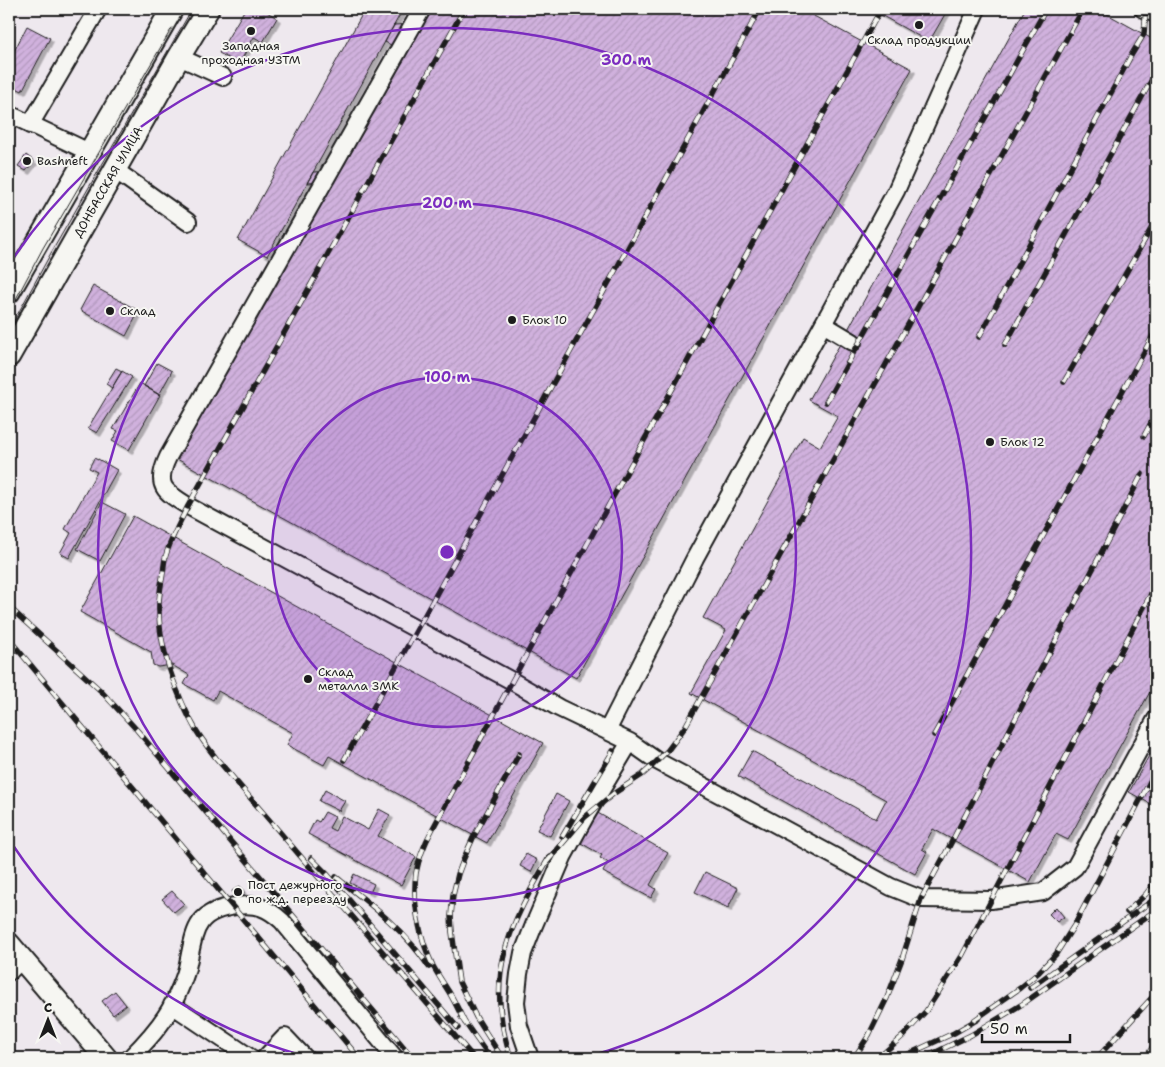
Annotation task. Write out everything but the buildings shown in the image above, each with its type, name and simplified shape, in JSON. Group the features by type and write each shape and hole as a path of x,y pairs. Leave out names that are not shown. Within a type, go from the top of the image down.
{"main road":[{"path":"9,292 172,9"},
{"name":"ДОНБАССКАЯ УЛИЦА","path":"9,356 208,9"},
{"path":"13,958 106,1058"}],"street":[{"path":"30,125 98,9"},
{"path":"422,9 168,457 162,472 163,486 167,493 559,708 630,742 657,762 891,887 921,899 991,900 1043,892 1075,867 1156,719"},
{"path":"607,731 695,558 896,191 977,9"},
{"path":"1143,9 1156,14"},
{"path":"179,57 223,77"},
{"path":"9,114 90,152"},
{"path":"115,170 188,222"},
{"path":"823,324 852,342"},
{"path":"530,1058 519,1026 516,1002 519,974 524,953 563,857 630,742"},
{"path":"130,1058 159,1026 172,1005 185,975 192,940 200,922 215,911 241,905 268,909 282,920 395,1058"},
{"path":"172,1005 251,1058"},
{"path":"265,1058 285,1037 305,1058"}],"tram line":[{"path":"9,330 51,253 192,9"},
{"path":"9,312 43,248 172,28"}],"railway":[{"path":"464,9 188,506 165,557 159,606 162,641 171,673 189,718 203,741 474,1058"},
{"path":"344,760 760,9"},
{"path":"465,1023 433,966 424,944 418,921 415,896 416,873 425,845 512,681 881,9"},
{"path":"826,402 1046,9"},
{"path":"546,863 585,817 613,794 650,768 668,750 685,727 1083,9"},
{"path":"979,337 1144,34 1146,9"},
{"path":"1005,345 1156,72"},
{"path":"1064,382 1156,220"},
{"path":"934,735 1156,330"},
{"path":"1144,436 1156,413"},
{"path":"854,1058 869,1035 887,998 902,959 921,899 1142,474"},
{"path":"878,1058 904,1035 926,1011 962,956 1156,584"},
{"path":"9,607 101,691 136,729 413,1058"},
{"path":"9,639 359,1058"},
{"path":"562,837 613,751"},
{"path":"502,1058 476,1017 459,982 451,916 453,895 464,858 519,754"},
{"path":"973,1021 1020,988 1056,954 1075,924 1156,770"},
{"path":"511,1058 503,1029 500,977 512,929 535,881 550,856"},
{"path":"311,858 328,875 458,1028"},
{"path":"336,877 398,929 429,967"},
{"path":"1127,912 1146,894 1156,880"},
{"path":"1030,988 1156,898"},
{"path":"924,1058 971,1035 1024,1003 1156,910"},
{"path":"1097,1058 1156,993"},
{"path":"461,1017 490,1058"},
{"path":"900,1058 954,1033 978,1019"},
{"path":"1146,1058 1156,1041"}],"place":[{"name":"Склад продукции","path":"919,25"},
{"name":"Западная проходная УЗТМ","path":"251,31"},
{"name":"Bashneft","path":"27,161"},
{"name":"Склад","path":"110,311"},
{"name":"Блок 10","path":"512,320"},
{"name":"Блок 12","path":"990,442"},
{"name":"Склад металла ЗМК","path":"308,679"},
{"name":"Пост дежурного по ж.д. переезду","path":"238,892"}]}
